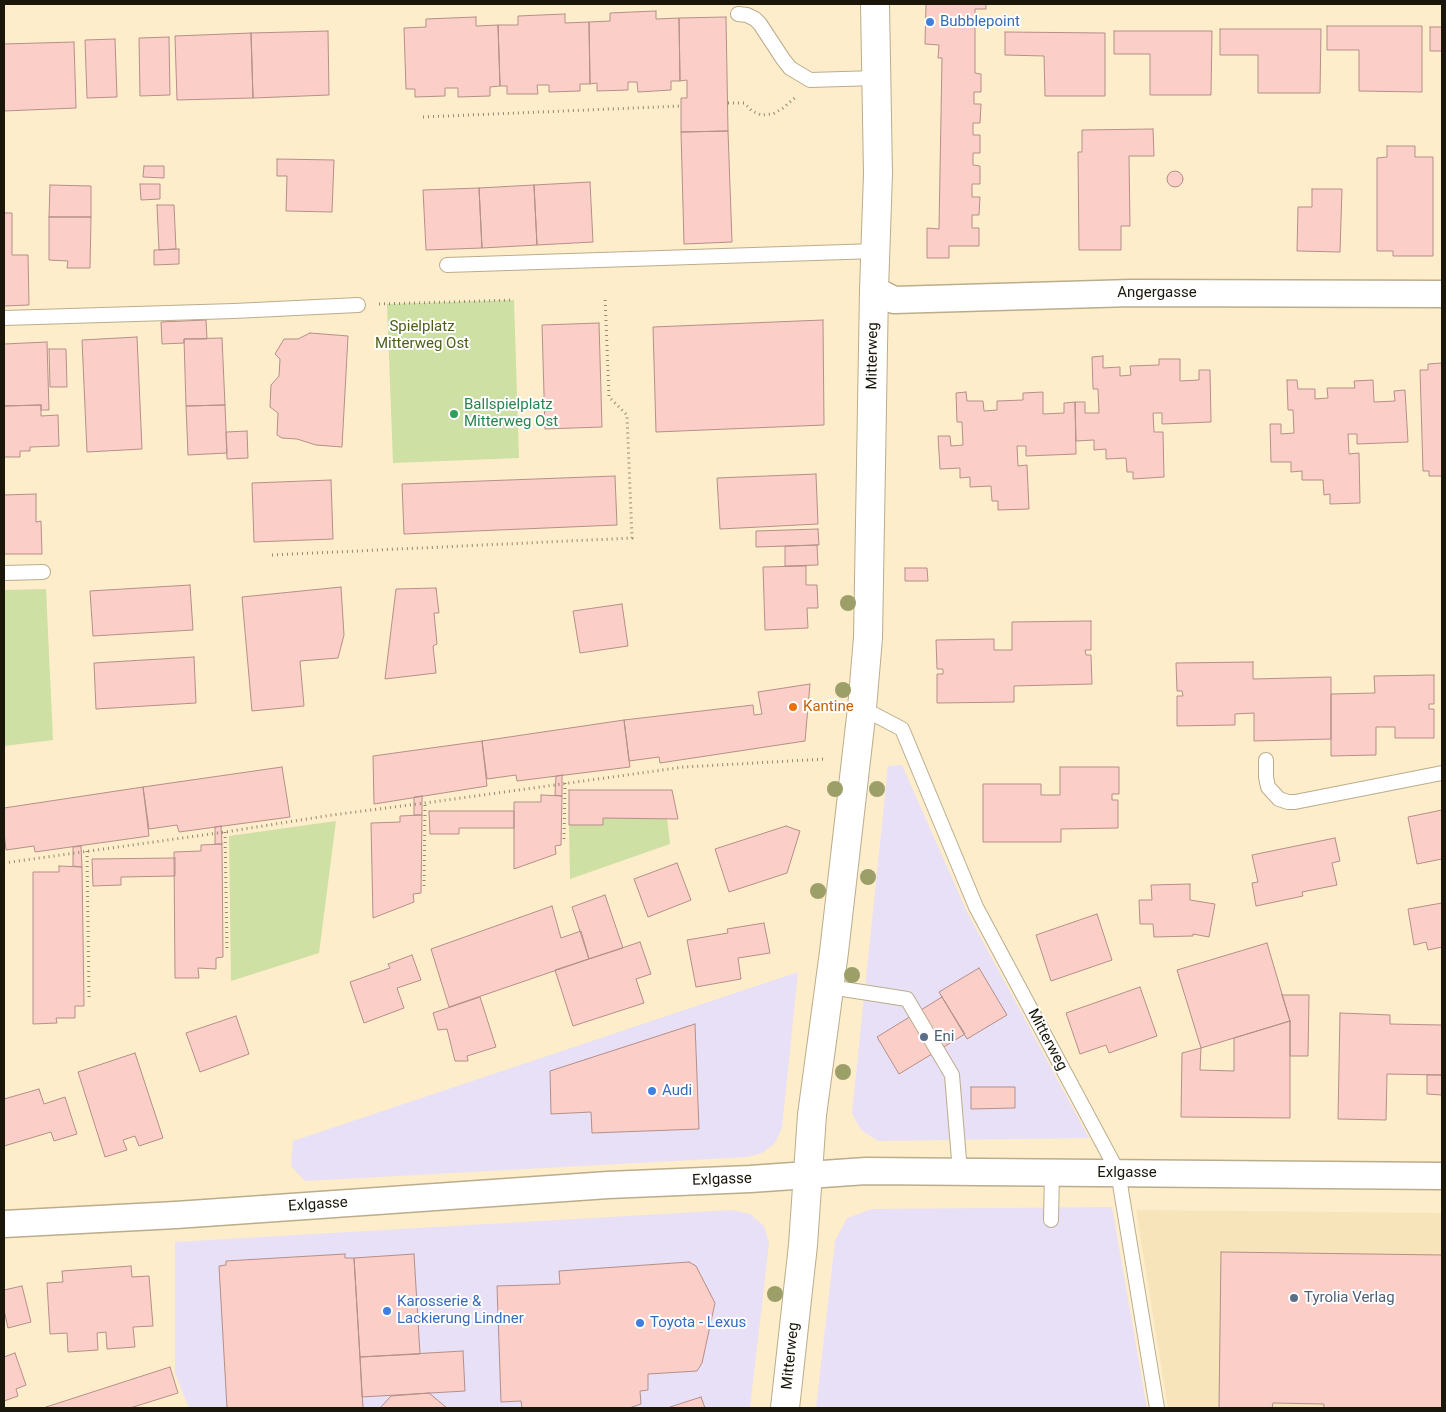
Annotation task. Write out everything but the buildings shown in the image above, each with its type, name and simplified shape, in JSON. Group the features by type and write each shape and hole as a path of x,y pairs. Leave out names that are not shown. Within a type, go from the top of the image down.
{"street":[{"name":"Mitterweg","path":"785,1408 803,1245 812,1116 830,987 862,708 868,638 878,174 875,4"},
{"name":"Angergasse","path":"874,290 894,300 1132,293 1442,294"},
{"name":"Exlgasse","path":"4,1224 176,1215 608,1184 809,1176 866,1171 1442,1176"}],"lane":[{"path":"738,14 755,19 790,68 810,80 876,78"},
{"path":"448,265 876,252"},
{"path":"4,318 358,305"},
{"path":"4,573 43,572"},
{"name":"Mitterweg","path":"862,708 902,729 976,907 1118,1172 1157,1408"},
{"path":"1266,760 1268,787 1279,799 1288,802 1442,773"},
{"path":"830,987 907,999 952,1075 960,1172"},
{"path":"1051,1220 1052,1172"}],"path":[{"path":"728,104 744,103 752,111 761,115 773,114 799,95 810,80"},
{"path":"423,117 681,106"},
{"path":"272,555 632,538 627,415 609,396 605,296"},
{"path":"358,305 514,300"},
{"path":"4,863 326,816 425,804 684,767 825,759"},
{"path":"564,839 565,784"},
{"path":"424,886 425,804"},
{"path":"224,832 227,950"},
{"path":"88,852 89,999"}],"shaded area":[{"path":"902,765 967,912 1089,1138 878,1141 861,1130 852,1113 888,766"},
{"path":"798,972 782,1128 775,1143 762,1153 747,1157 305,1181 291,1166 293,1141"},
{"path":"1112,1207 1147,1408 816,1408 835,1241 847,1218 872,1209"},
{"path":"732,1210 750,1214 764,1226 769,1243 750,1408 189,1408 175,1373 175,1242"},
{"path":"1136,1210 1442,1213 1442,1408 1168,1408"}],"green space":[{"name":"Spielplatz Mitterweg Ost","path":"514,300 519,458 393,463 387,304"},
{"path":"46,589 53,740 4,746 4,590"},
{"path":"603,818 667,818 670,844 570,879 569,825"},
{"path":"336,821 319,953 231,981 229,836"}],"place":[{"name":"Bubblepoint","path":"930,22"},
{"name":"Ballspielplatz Mitterweg Ost","path":"454,414"},
{"name":"Kantine","path":"793,707"},
{"name":"Eni","path":"924,1037"},
{"name":"Audi","path":"652,1091"},
{"name":"Tyrolia Verlag","path":"1294,1298"},
{"name":"Karosserie & Lackierung Lindner","path":"387,1311"},
{"name":"Toyota - Lexus","path":"640,1323"}]}
